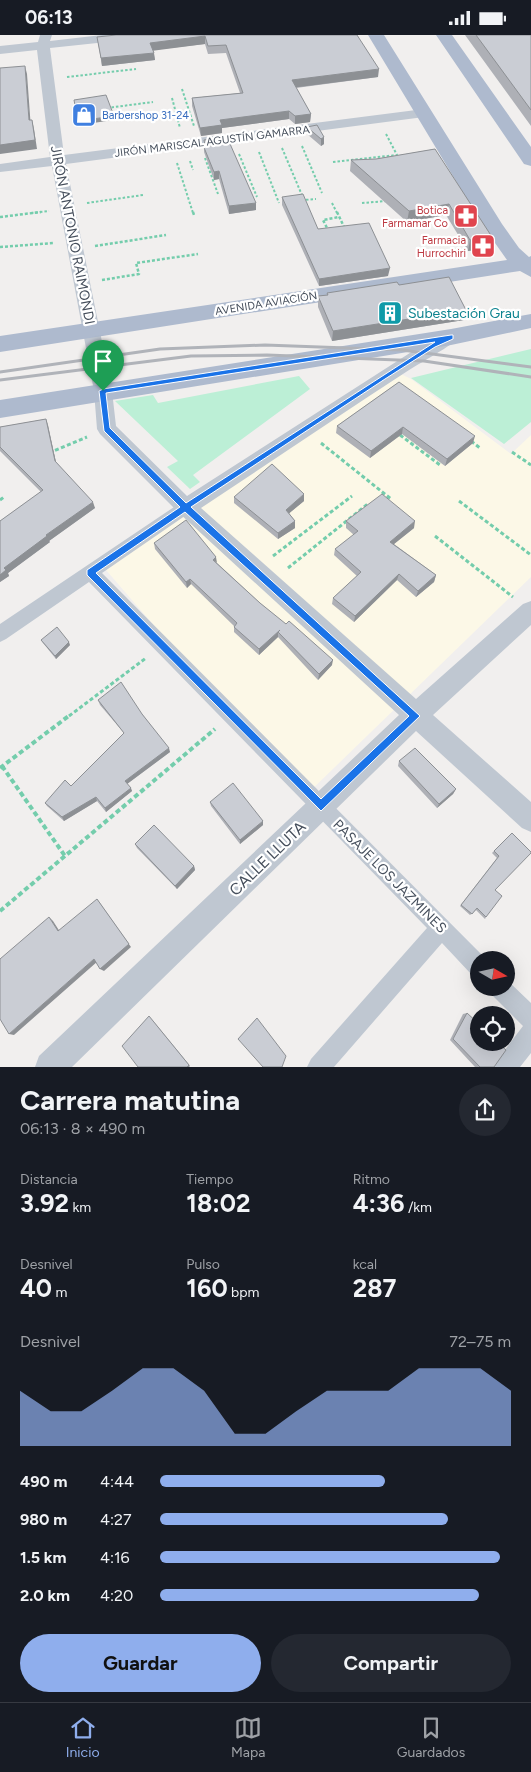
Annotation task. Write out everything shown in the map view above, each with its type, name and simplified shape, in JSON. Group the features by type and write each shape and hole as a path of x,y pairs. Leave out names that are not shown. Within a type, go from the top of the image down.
{"main road":[{"path":"376,35 493,226 529,266"},
{"path":"444,35 531,160"},
{"name":"AVENIDA AVIACIÓN","path":"0,343 529,266"},
{"path":"0,409 103,391 451,337 531,321"}],"street":[{"path":"0,50 44,40 135,35"},
{"name":"JIRÓN ANTONIO RAIMONDI","path":"44,40 58,161 103,391 106,429"},
{"name":"JIRÓN MARISCAL AGUSTÍN GAMARRA","path":"0,168 424,113"},
{"path":"0,634 186,507 433,346 451,337"},
{"path":"106,429 186,507 531,819"},
{"name":"PASAJE LOS JAZMINES","path":"90,573 470,957"},
{"name":"CALLE LLUTA","path":"50,1067 415,716 531,611"},
{"path":"319,1067 441,928"},
{"path":"509,996 531,1019"},
{"path":"506,1067 531,1034"}],"path":[{"path":"48,79 136,69"},
{"path":"182,89 185,144 194,215"},
{"path":"172,98 185,144 218,194"},
{"path":"107,108 153,102"},
{"path":"333,162 397,155 378,119"},
{"path":"295,130 322,193"},
{"path":"276,133 304,200 316,199"},
{"path":"253,135 279,203"},
{"path":"233,138 257,197"},
{"path":"0,217 143,195"},
{"path":"362,203 389,201 386,195"},
{"path":"332,203 346,232"},
{"path":"332,237 323,220 339,217"},
{"path":"0,247 74,245 166,235"},
{"path":"82,283 139,274 136,263 198,253"},
{"path":"42,455 106,429"},
{"path":"304,430 391,499"},
{"path":"396,432 440,465"},
{"path":"465,437 480,448"},
{"path":"512,452 531,465"},
{"path":"262,576 352,496"},
{"path":"459,501 531,555"},
{"path":"262,576 370,503"},
{"path":"435,536 531,611"},
{"path":"65,857 1,767 163,645"},
{"path":"0,911 231,715"}],"shaded area":[{"path":"401,374 411,379 511,454 531,435 531,577 303,798 106,570 179,519"}],"green space":[{"path":"531,349 531,422 504,444 411,378"},
{"path":"299,376 310,389 193,475 200,482 190,489 167,467 178,461 115,401 153,395 158,403"}],"building":[{"path":"116,35 357,35 379,69 292,80 311,114 295,116 289,111 220,120 222,125 200,128 192,98 243,93 226,45 208,46 205,36 150,43 154,53 101,58 97,37"},
{"path":"476,35 531,35 531,110"},
{"path":"25,66 29,120 32,120 35,140 0,145 0,68"},
{"path":"106,95 114,116 78,121 74,100"},
{"path":"317,125 324,137 321,139 307,127"},
{"path":"227,137 256,203 229,206 219,171 214,172 203,145 205,145 204,140"},
{"path":"435,149 492,237 470,240 449,204 409,211 351,160 376,159"},
{"path":"303,194 318,229 369,223 390,268 319,279 282,197"},
{"name":"Subestación Grau","path":"449,277 466,310 333,331 318,296 397,282 399,285"},
{"path":"399,382 475,436 447,459 403,427 371,451 337,426"},
{"path":"46,419 55,461 93,502 46,535 4,568 6,570 0,575 0,521 43,490 0,447 0,427"},
{"path":"272,464 304,494 286,510 295,521 278,533 234,497"},
{"path":"382,494 415,521 390,542 436,575 418,591 399,574 355,616 333,598 361,572 335,549 358,531 346,521"},
{"path":"186,520 216,557 213,560 260,603 286,624 289,621 333,660 319,674 278,632 280,630 259,649 234,627 237,623 190,579 186,582 154,543"},
{"path":"57,627 69,642 55,656 41,640"},
{"path":"121,682 142,714 169,748 125,781 131,788 105,808 96,797 62,817 45,803 65,780 71,786 124,733 98,700"},
{"path":"415,748 456,789 439,804 399,761"},
{"path":"233,783 263,821 240,840 210,802"},
{"path":"154,825 194,866 175,886 135,844"},
{"path":"512,833 531,853 495,890 502,896 486,917 477,908 472,914 461,905 499,856 494,851"},
{"path":"97,899 129,944 100,969 94,959 9,1034 0,1019 0,959 49,917 58,931"},
{"path":"467,1013 470,1016 470,1051 505,1051 494,1067 480,1067 453,1039"},
{"path":"149,1016 189,1065 187,1067 138,1067 122,1046"},
{"path":"257,1018 286,1056 282,1067 263,1067 238,1039"}],"railway":[{"path":"0,372 160,349 265,345 402,350 531,367"},
{"path":"0,380 191,356 267,355 424,361 531,377"}],"place":[{"name":"Barbershop 31-24","path":"84,115"},
{"name":"Botica Farmamar Co","path":"466,216"},
{"name":"Farmacia Hurrochiri","path":"483,246"},
{"name":"Subestación Grau","path":"390,313"}],"route":[{"path":"103,391 106,429 186,507 415,716 321,806 90,573 186,507 383,378 433,346 451,337 103,391"}]}
